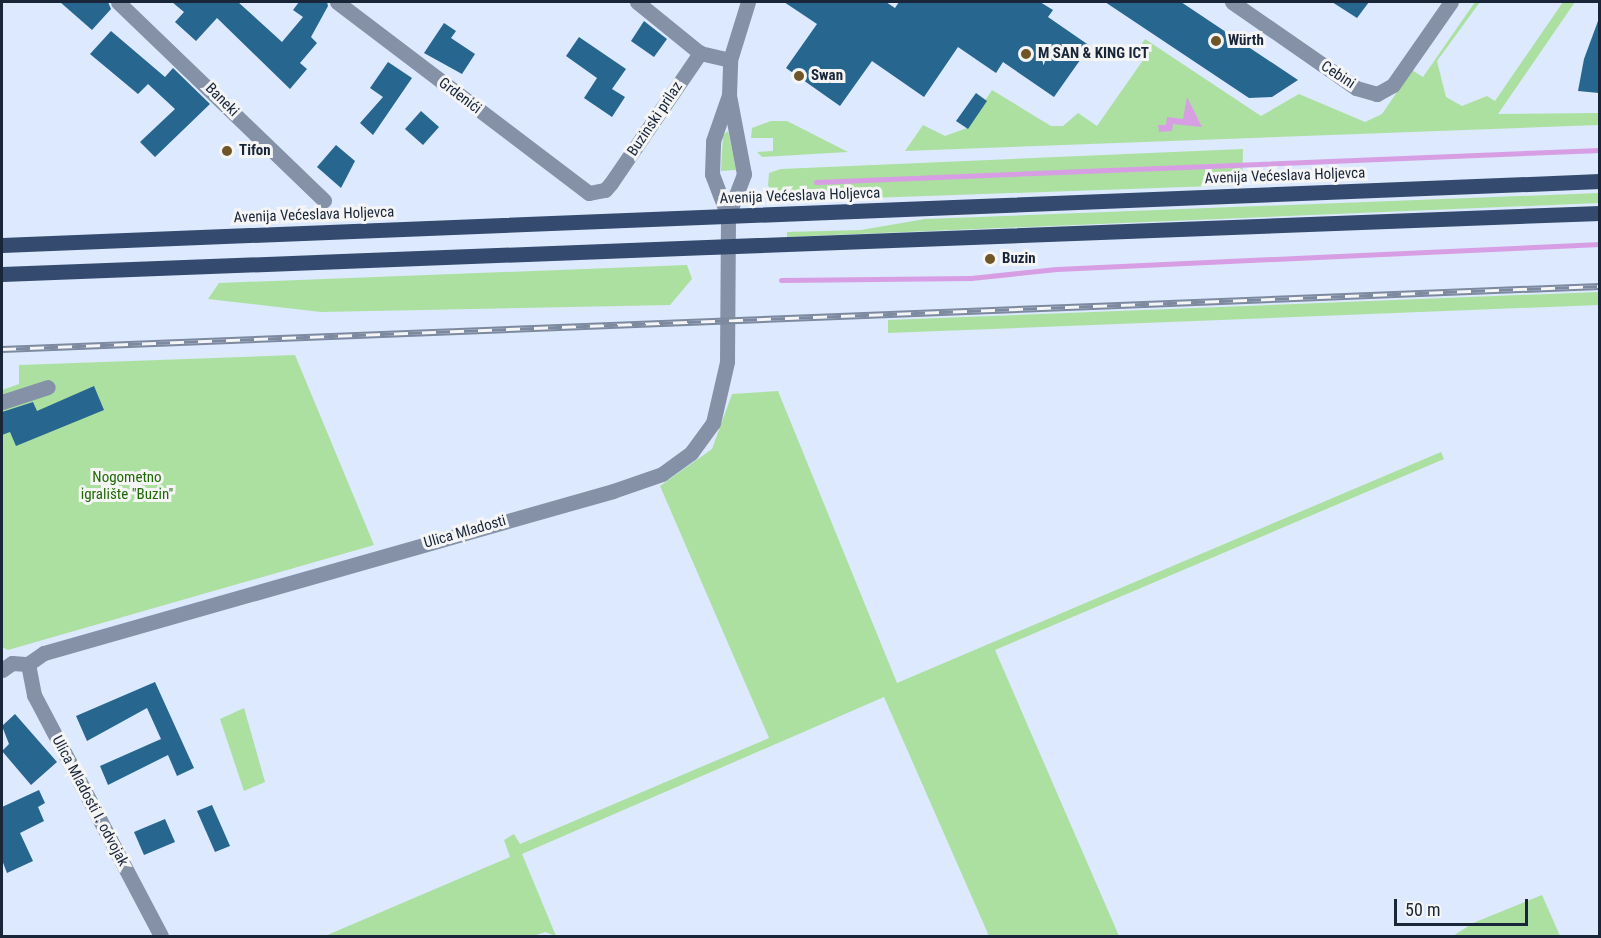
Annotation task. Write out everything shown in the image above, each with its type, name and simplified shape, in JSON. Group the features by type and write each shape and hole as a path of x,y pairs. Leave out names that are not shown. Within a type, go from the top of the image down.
{"main road":[{"name":"Avenija Većeslava Holjevca","path":"2,245 1599,181"},
{"path":"2,274 728,244 1599,213"}],"street":[{"name":"Baneki","path":"118,2 324,200"},
{"name":"Grdenići","path":"337,2 583,190"},
{"path":"637,2 700,53 730,60"},
{"path":"728,216 744,174 729,95 730,60 748,2"},
{"name":"Cebini","path":"1232,2 1356,88 1377,94 1393,86 1451,2"},
{"name":"Buzinski prilaz","path":"583,190 605,190 700,53"},
{"path":"728,216 712,174 713,141 729,95"},
{"name":"Ulica Mladosti","path":"2,670 12,663 28,664 44,653 662,474 700,443 717,412 728,352 728,216"},
{"path":"2,402 48,387"},
{"name":"Ulica Mladosti I. odvojak","path":"28,664 34,695 160,936"}],"green space":[{"path":"1475,2 1480,2 1437,61 1446,97 1462,106 1487,96 1495,101 1563,2 1575,2 1498,114 1599,113 1599,125 905,151 923,125 945,136 967,128 992,90 1051,126 1063,126 1078,113 1097,126 1148,53 1140,47 1145,39 1261,116 1299,94 1365,122 1382,114 1412,70 1423,77"},
{"path":"771,121 787,121 848,152 762,157 757,152 773,151 773,138 751,138 752,128"},
{"path":"728,131 736,170 721,171 723,135"},
{"path":"1243,149 1242,185 786,201 768,186 769,173 781,169"},
{"path":"1599,193 1599,203 787,237 787,232 861,230 925,219"},
{"path":"687,265 692,279 670,305 321,312 208,299 219,283"},
{"path":"1599,292 1599,305 888,333 888,320"},
{"name":"Nogometno igralište \"Buzin\"","path":"295,355 374,545 8,650 2,647 2,390 19,384 19,365"},
{"path":"778,391 897,683 1441,452 1444,459 995,650 1119,936 989,936 884,697 522,854 556,936 545,932 534,936 325,936 510,857 504,840 514,834 520,844 769,738 660,486 712,449 732,394"},
{"path":"244,708 265,782 244,791 220,719"},
{"path":"1542,895 1560,936 1453,936 1473,923"}],"shaded area":[{"path":"1187,97 1202,127 1173,124 1172,131 1159,132 1158,125 1166,125 1167,117 1183,119"}],"building":[{"path":"60,2 108,2 111,9 92,30"},
{"path":"172,2 238,2 282,42 303,17 293,10 299,2 327,2 328,6 311,37 317,43 300,63 307,69 290,89 217,18 196,41 175,22 184,12"},
{"name":"M SAN & KING ICT","path":"784,2 886,2 895,8 899,2 1040,2 1053,10 1048,17 1090,46 1054,97 1003,62 996,73 958,47 924,97 872,61 840,106 786,68 817,24"},
{"path":"1105,2 1181,2 1298,80 1272,97 1249,98"},
{"path":"1332,2 1369,2 1357,18"},
{"path":"644,21 667,39 654,57 631,41"},
{"path":"1598,21 1599,93 1578,91 1584,59"},
{"path":"444,23 456,31 451,38 475,54 462,74 424,53"},
{"path":"111,31 165,77 173,68 210,104 155,157 140,142 175,109 148,84 138,94 90,54"},
{"path":"579,37 626,69 612,89 625,97 612,117 584,98 597,78 566,56"},
{"path":"388,62 412,78 373,135 360,123 383,97 370,88"},
{"path":"976,93 987,101 968,129 956,121"},
{"path":"421,111 439,127 423,145 405,129"},
{"path":"336,145 355,161 341,188 317,167"},
{"path":"94,386 104,410 16,446 10,432 2,435 2,412 33,402 37,411"},
{"path":"155,682 194,768 177,776 168,755 108,785 100,766 161,739 147,708 87,741 76,716"},
{"path":"15,714 57,762 31,785 2,751 9,744 2,726"},
{"path":"39,790 45,803 38,807 44,821 20,833 33,861 7,873 2,860 2,807"},
{"path":"212,805 230,846 215,852 197,811"},
{"path":"165,819 175,842 144,855 134,832"}],"waterway":[{"path":"816,182 1600,150"},
{"path":"781,280 971,278 1057,269 1600,244"}],"railway":[{"path":"2,349 1600,286"}],"place":[{"name":"Würth","path":"1216,41"},
{"name":"M SAN & KING ICT","path":"1026,54"},
{"name":"Swan","path":"799,76"},
{"name":"Tifon","path":"227,151"},
{"name":"Buzin","path":"990,259"}]}
